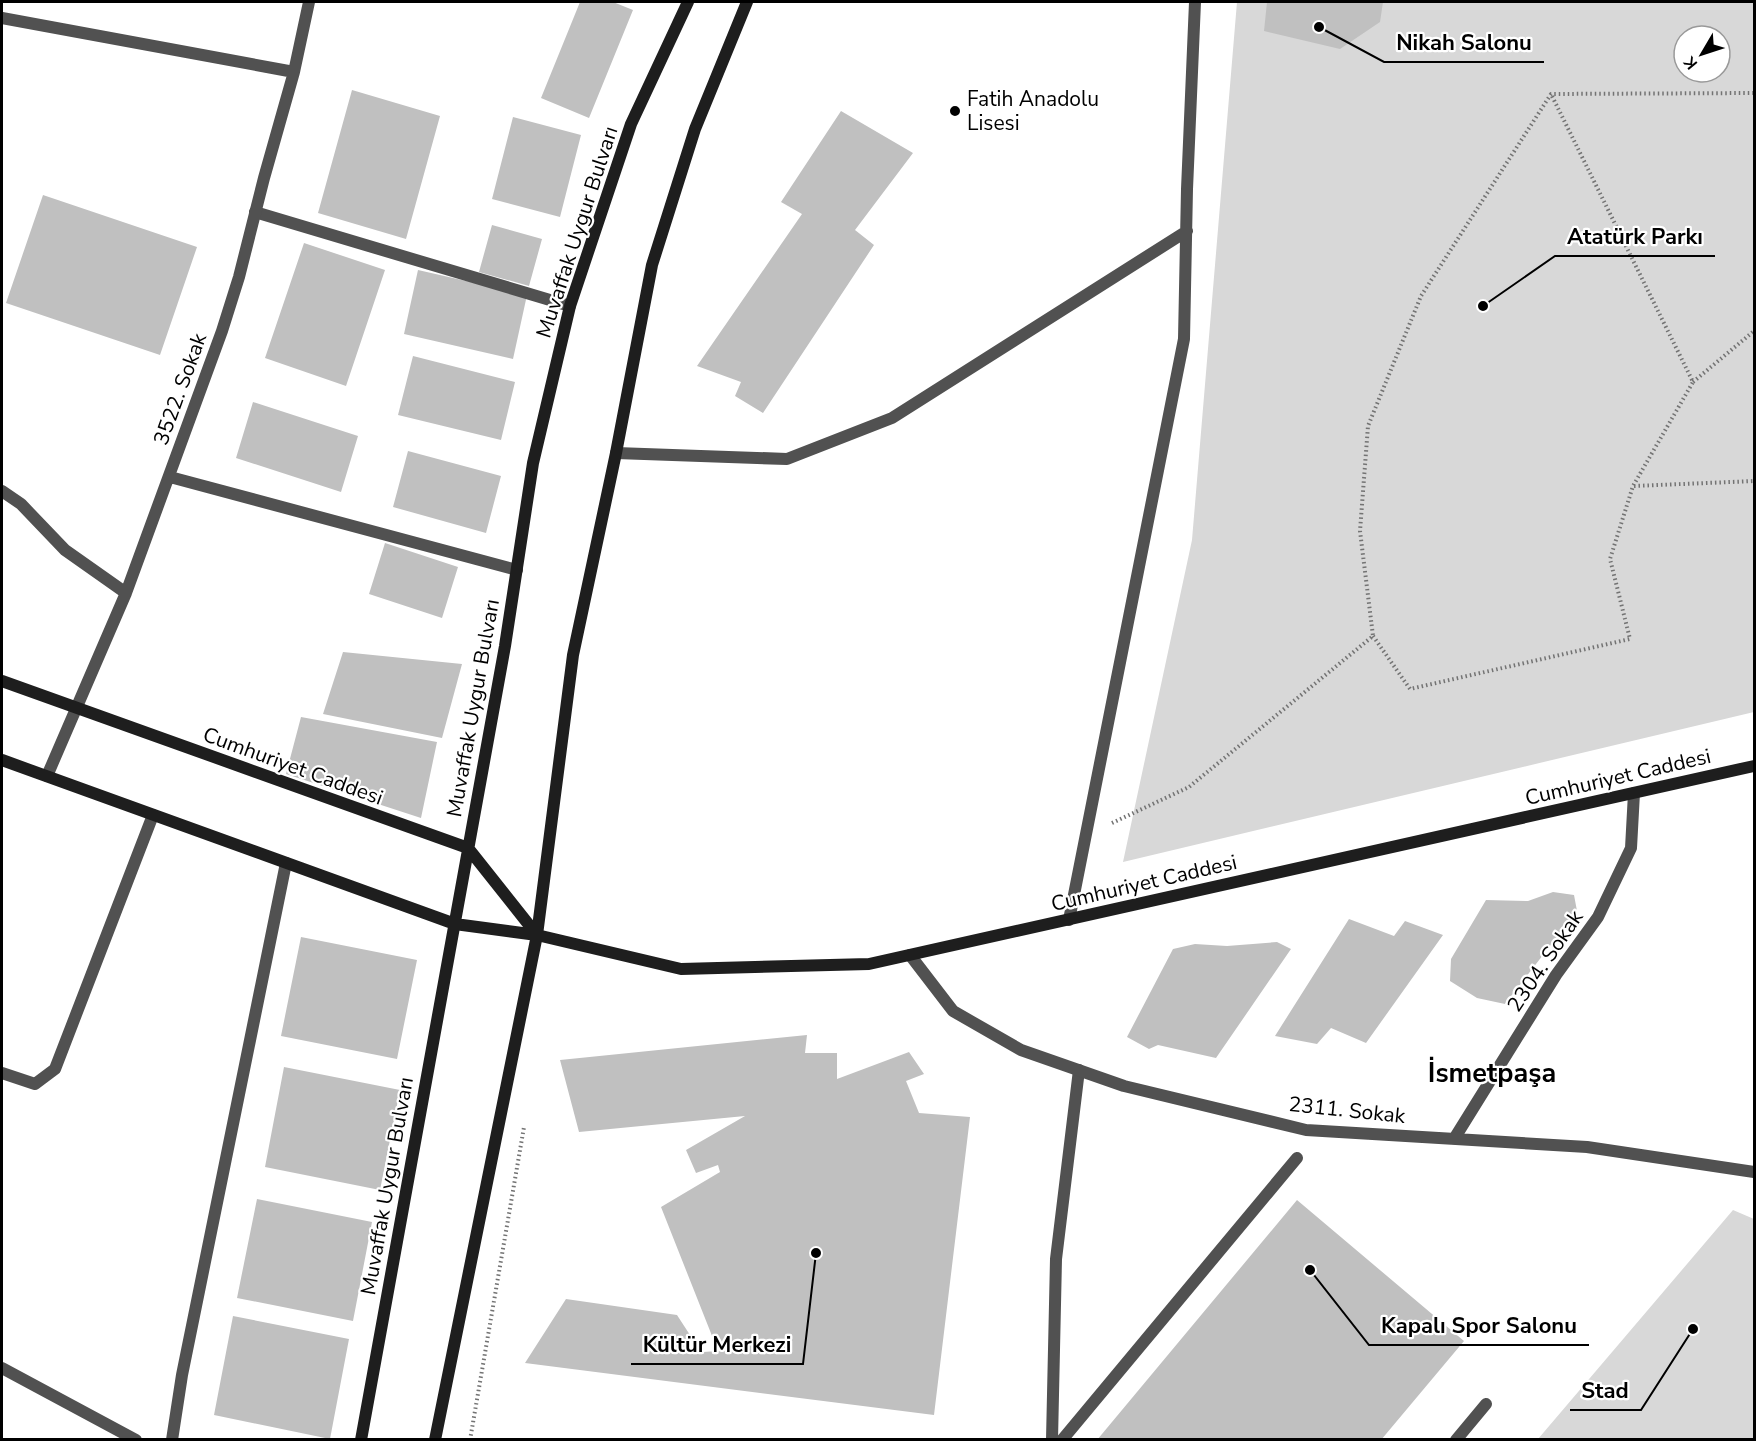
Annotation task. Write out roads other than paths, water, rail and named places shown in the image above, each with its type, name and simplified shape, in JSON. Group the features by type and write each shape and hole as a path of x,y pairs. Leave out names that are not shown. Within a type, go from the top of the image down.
{"main road":[{"name":"Muvaffak Uygur Bulvarı","path":"361,1440 505,646 533,463 570,306 631,124 688,2"},
{"path":"435,1440 537,935 573,655 616,453 652,265 695,129 747,2"},
{"name":"Cumhuriyet Caddesi","path":"2,681 468,848"},
{"name":"Cumhuriyet Caddesi","path":"2,760 455,924 537,935 681,969 869,964 1755,766"},
{"path":"468,848 537,935"}],"street":[{"name":"3522. Sokak","path":"47,776 126,593 222,331 239,277 294,72 309,2"},
{"path":"1069,920 1184,339 1195,2"},
{"path":"2,18 294,72"},
{"path":"255,212 570,306"},
{"path":"616,453 787,459 892,418 1186,231"},
{"path":"170,477 517,570"},
{"path":"2,491 21,504 65,550 126,593"},
{"name":"2304. Sokak","path":"1454,1139 1556,975 1598,917 1631,848 1634,793"},
{"path":"2,1073 35,1084 55,1069 153,815"},
{"path":"172,1440 184,1364 286,863"},
{"name":"2311. Sokak","path":"910,956 953,1011 1022,1050 1124,1086 1306,1130 1587,1147 1753,1167"},
{"path":"1052,1440 1056,1259 1079,1070"},
{"path":"1062,1440 1297,1158"},
{"path":"2,1368 136,1440"},
{"path":"1456,1440 1486,1404"}],"place":[{"name":"Nikah Salonu","path":"1319,27"},
{"name":"Fatih Anadolu Lisesi","path":"955,111"},
{"name":"Atatürk Parkı","path":"1483,306"},
{"name":"Kültür Merkezi","path":"816,1253"},
{"name":"Kapalı Spor Salonu","path":"1310,1270"},
{"name":"Stad","path":"1693,1329"}],"district":[{"name":"İsmetpaşa","path":"1492,1073"}]}
